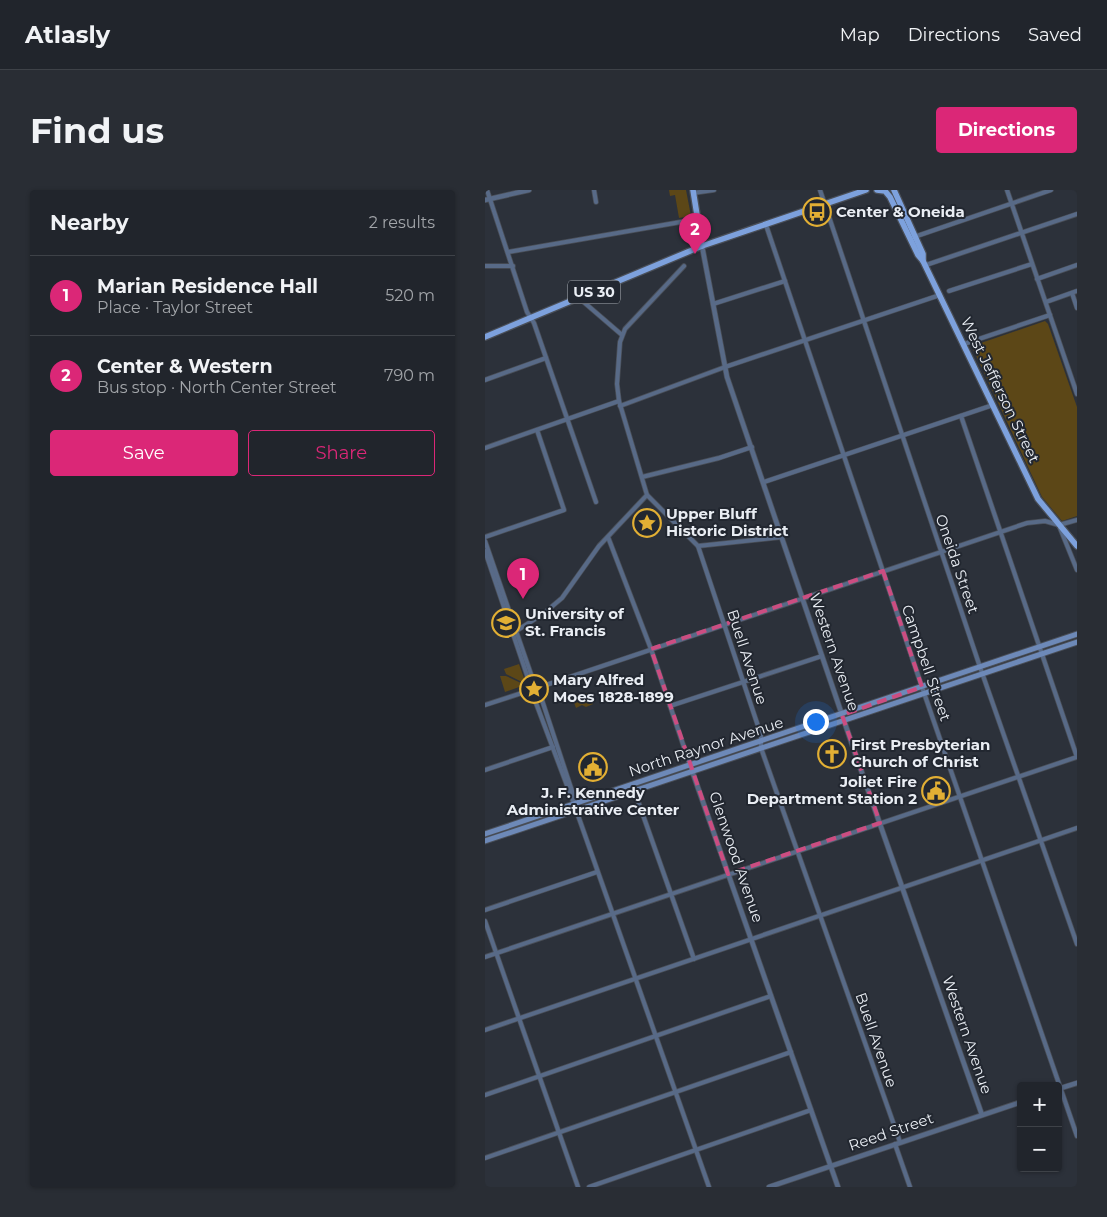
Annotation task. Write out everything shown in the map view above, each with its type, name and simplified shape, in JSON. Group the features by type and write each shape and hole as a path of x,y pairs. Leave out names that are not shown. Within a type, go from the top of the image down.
{"main road":[{"name":"US 30","path":"485,337 702,246 866,190"},
{"path":"877,190 885,192 890,197 913,237"},
{"path":"896,190 897,198 913,237"},
{"name":"Western Avenue","path":"693,192 702,246"},
{"path":"701,236 711,244"},
{"name":"West Jefferson Street","path":"913,237 1038,499 1077,546"},
{"name":"North Raynor Avenue","path":"485,834 632,784 923,690 980,667 1077,634"},
{"name":"North Raynor Avenue","path":"923,690 982,674 1077,642"},
{"name":"North Raynor Avenue","path":"485,841 761,748 843,717"},
{"path":"603,794 605,801"}],"street":[{"path":"487,190 487,200 508,252 527,312 546,358 595,502"},
{"path":"487,200 529,190"},
{"path":"594,190 596,202"},
{"path":"693,192 714,190"},
{"name":"Oneida Street","path":"820,190 982,674 1077,944"},
{"path":"1007,190 1077,394"},
{"path":"913,237 1051,190"},
{"path":"924,263 1077,214"},
{"path":"508,252 698,220"},
{"name":"Campbell Street","path":"766,225 1057,1082"},
{"name":"Western Avenue","path":"702,246 725,367 843,717 983,1115"},
{"path":"949,292 1032,264"},
{"path":"1037,279 1077,265"},
{"path":"485,266 513,266"},
{"path":"579,298 622,335 628,324 684,266"},
{"path":"713,304 785,281"},
{"path":"1046,302 1077,292"},
{"path":"1072,293 1077,308"},
{"path":"485,448 567,419 619,404 863,322 941,294"},
{"path":"964,344 1050,315"},
{"name":"Buell Avenue","path":"622,335 617,384 619,404 647,495 697,546 761,735 761,748 898,1143 910,1187"},
{"path":"485,380 546,358"},
{"path":"764,482 993,405"},
{"path":"485,957 1077,757 961,416"},
{"path":"537,430 564,510 485,539 532,683 539,689 574,797 574,804"},
{"path":"642,477 719,458 752,447"},
{"path":"515,632 543,614 562,598 608,537 647,495"},
{"path":"533,695 539,689 651,649 1000,532 1036,521 1059,526 1077,520"},
{"path":"1059,526 1077,570"},
{"name":"Glenwood Avenue","path":"608,537 651,649 838,1187"},
{"path":"697,546 782,537"},
{"path":"485,551 515,632"},
{"path":"670,706 822,656"},
{"path":"485,705 528,691 532,683"},
{"path":"528,691 533,695 574,804 709,1187"},
{"path":"485,770 553,747"},
{"path":"632,784 694,959"},
{"path":"485,1030 694,959 751,937 1077,828"},
{"path":"485,910 597,872"},
{"path":"485,921 578,1187"},
{"path":"1072,929 1077,927"},
{"path":"485,1095 771,996"},
{"path":"485,1158 791,1052"},
{"path":"1062,1088 1077,1083"},
{"name":"Campbell Street","path":"1062,1097 1077,1136"},
{"name":"Reed Street","path":"769,1187 1017,1103"},
{"path":"589,1187 811,1110"}],"highlighted area":[{"path":"883,571 922,687 842,715 880,823 728,874 651,649"}],"shaded area":[{"path":"669,190 686,190 691,216 679,218 675,195 670,196"},
{"path":"1045,321 1048,324 1077,407 1077,516 1062,521 1042,497 973,349 975,345"},
{"path":"519,664 525,681 522,682 506,674 504,669"},
{"path":"500,676 506,676 521,683 522,686 505,692"},
{"path":"586,693 591,695 593,704 586,707 582,705 576,708 573,700"}],"place":[{"name":"Center & Oneida","path":"817,212"},
{"name":"Center & Western","path":"695,254"},
{"name":"Upper Bluff Historic District","path":"647,523"},
{"name":"Marian Residence Hall","path":"523,599"},
{"name":"University of St. Francis","path":"506,623"},
{"name":"Mary Alfred Moes 1828-1899","path":"534,689"},
{"name":"First Presbyterian Church of Christ","path":"832,754"},
{"name":"J. F. Kennedy Administrative Center","path":"593,767"},
{"name":"Joliet Fire Department Station 2","path":"936,791"}]}
